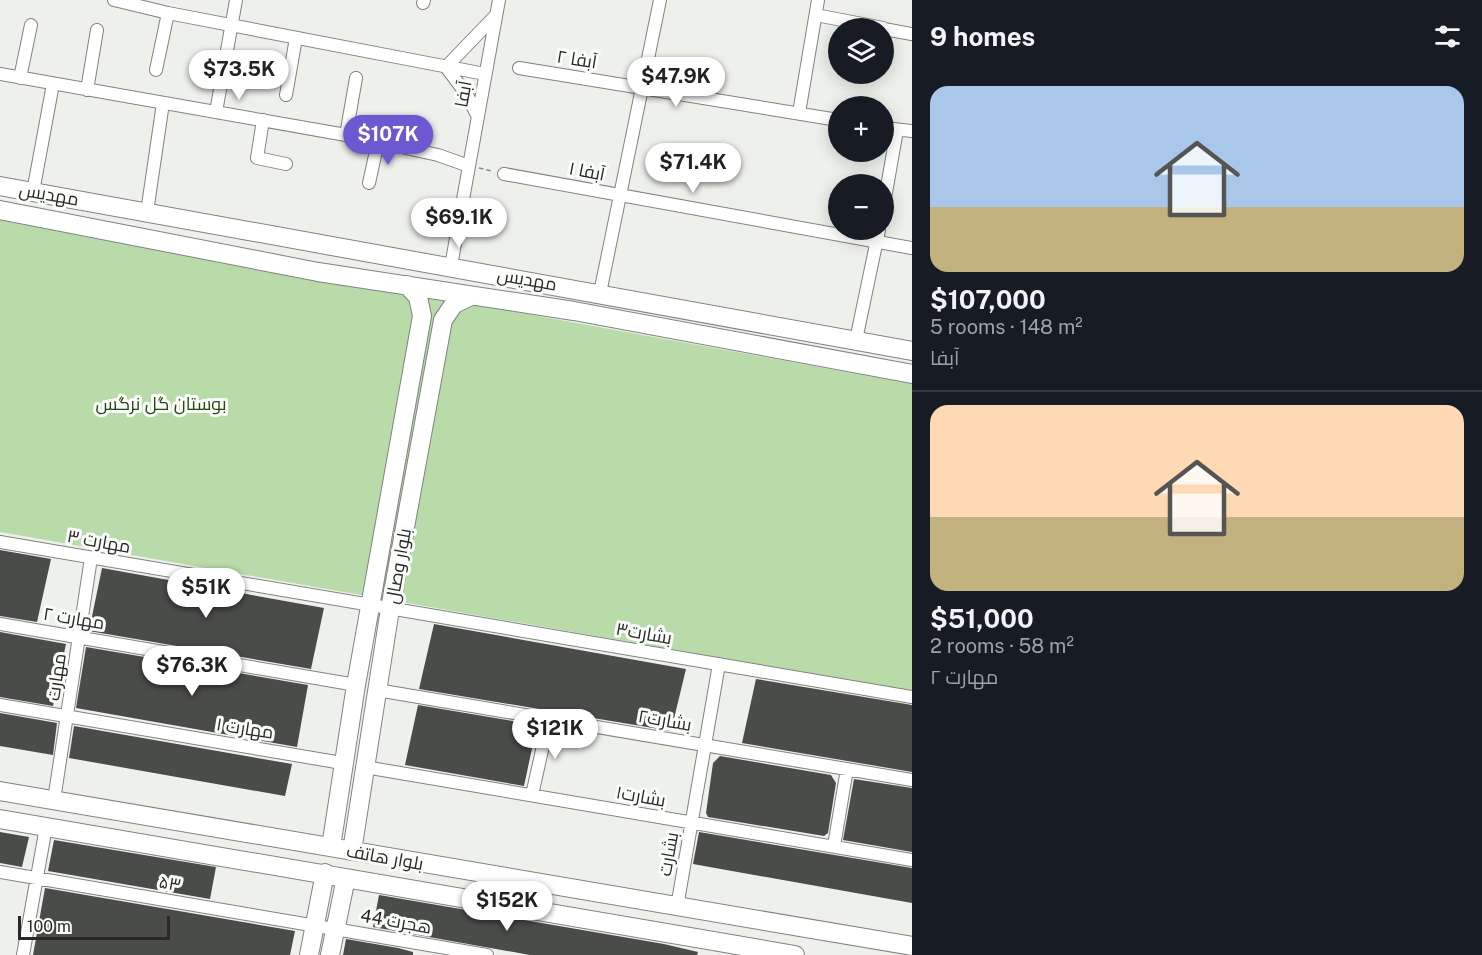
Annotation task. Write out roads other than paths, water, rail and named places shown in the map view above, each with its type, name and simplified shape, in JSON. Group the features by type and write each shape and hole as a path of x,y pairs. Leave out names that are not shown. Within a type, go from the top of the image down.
{"street":[{"path":"114,0 232,26 485,74"},
{"path":"216,112 236,0"},
{"name":"آبفا","path":"451,266 499,0"},
{"path":"600,293 660,0"},
{"path":"799,113 818,0"},
{"path":"156,70 168,13"},
{"path":"446,66 497,14"},
{"path":"816,15 830,18"},
{"path":"20,78 31,25"},
{"path":"87,90 97,30"},
{"path":"894,31 912,34"},
{"path":"286,95 296,38"},
{"path":"446,66 467,95 478,117"},
{"name":"آبفا ۲","path":"519,68 828,118"},
{"path":"0,74 346,135 438,155 469,166"},
{"path":"346,135 356,78"},
{"path":"33,192 53,84"},
{"path":"147,212 163,103"},
{"path":"264,120 257,158 286,164"},
{"path":"894,130 912,132"},
{"path":"889,174 897,130"},
{"path":"369,183 378,142"},
{"name":"آبفا ۱","path":"504,174 619,196 828,228"},
{"name":"مهدیس","path":"0,186 912,351"},
{"path":"92,227 96,203"},
{"name":"مهدیس","path":"0,210 318,272 690,332 912,374"},
{"path":"856,340 877,240"},
{"name":"آبفا ۱","path":"889,240 912,248"},
{"name":"بلوار وصال","path":"331,847 342,762 422,316 418,297 407,285"},
{"name":"بلوار وصال","path":"352,851 390,609 442,320 454,304 471,296"},
{"path":"690,332 694,310"},
{"name":"مهارت ۳","path":"0,542 369,605"},
{"name":"مهارت","path":"54,800 91,558"},
{"name":"بشارت۳","path":"369,605 912,697"},
{"name":"مهارت ۲","path":"0,624 356,685"},
{"name":"بشارت","path":"676,907 718,664"},
{"name":"بشارت۲","path":"377,690 912,780"},
{"name":"مهارت ۱","path":"0,705 342,762"},
{"path":"532,795 549,719"},
{"name":"بشارت۱","path":"365,767 912,860"},
{"path":"834,846 847,769"},
{"name":"بلوار هاتف","path":"0,791 912,946"},
{"path":"0,819 46,827 23,955"},
{"name":"بلوار هاتف","path":"46,827 795,955"},
{"name":"۵۳","path":"0,872 334,929"},
{"path":"309,955 325,873"},
{"path":"330,955 346,878"},
{"path":"706,940 710,913"},
{"name":"هجرت 44","path":"334,929 487,955"}],"park label":[{"name":"بوستان گل نرگس","path":"161,403"}]}
